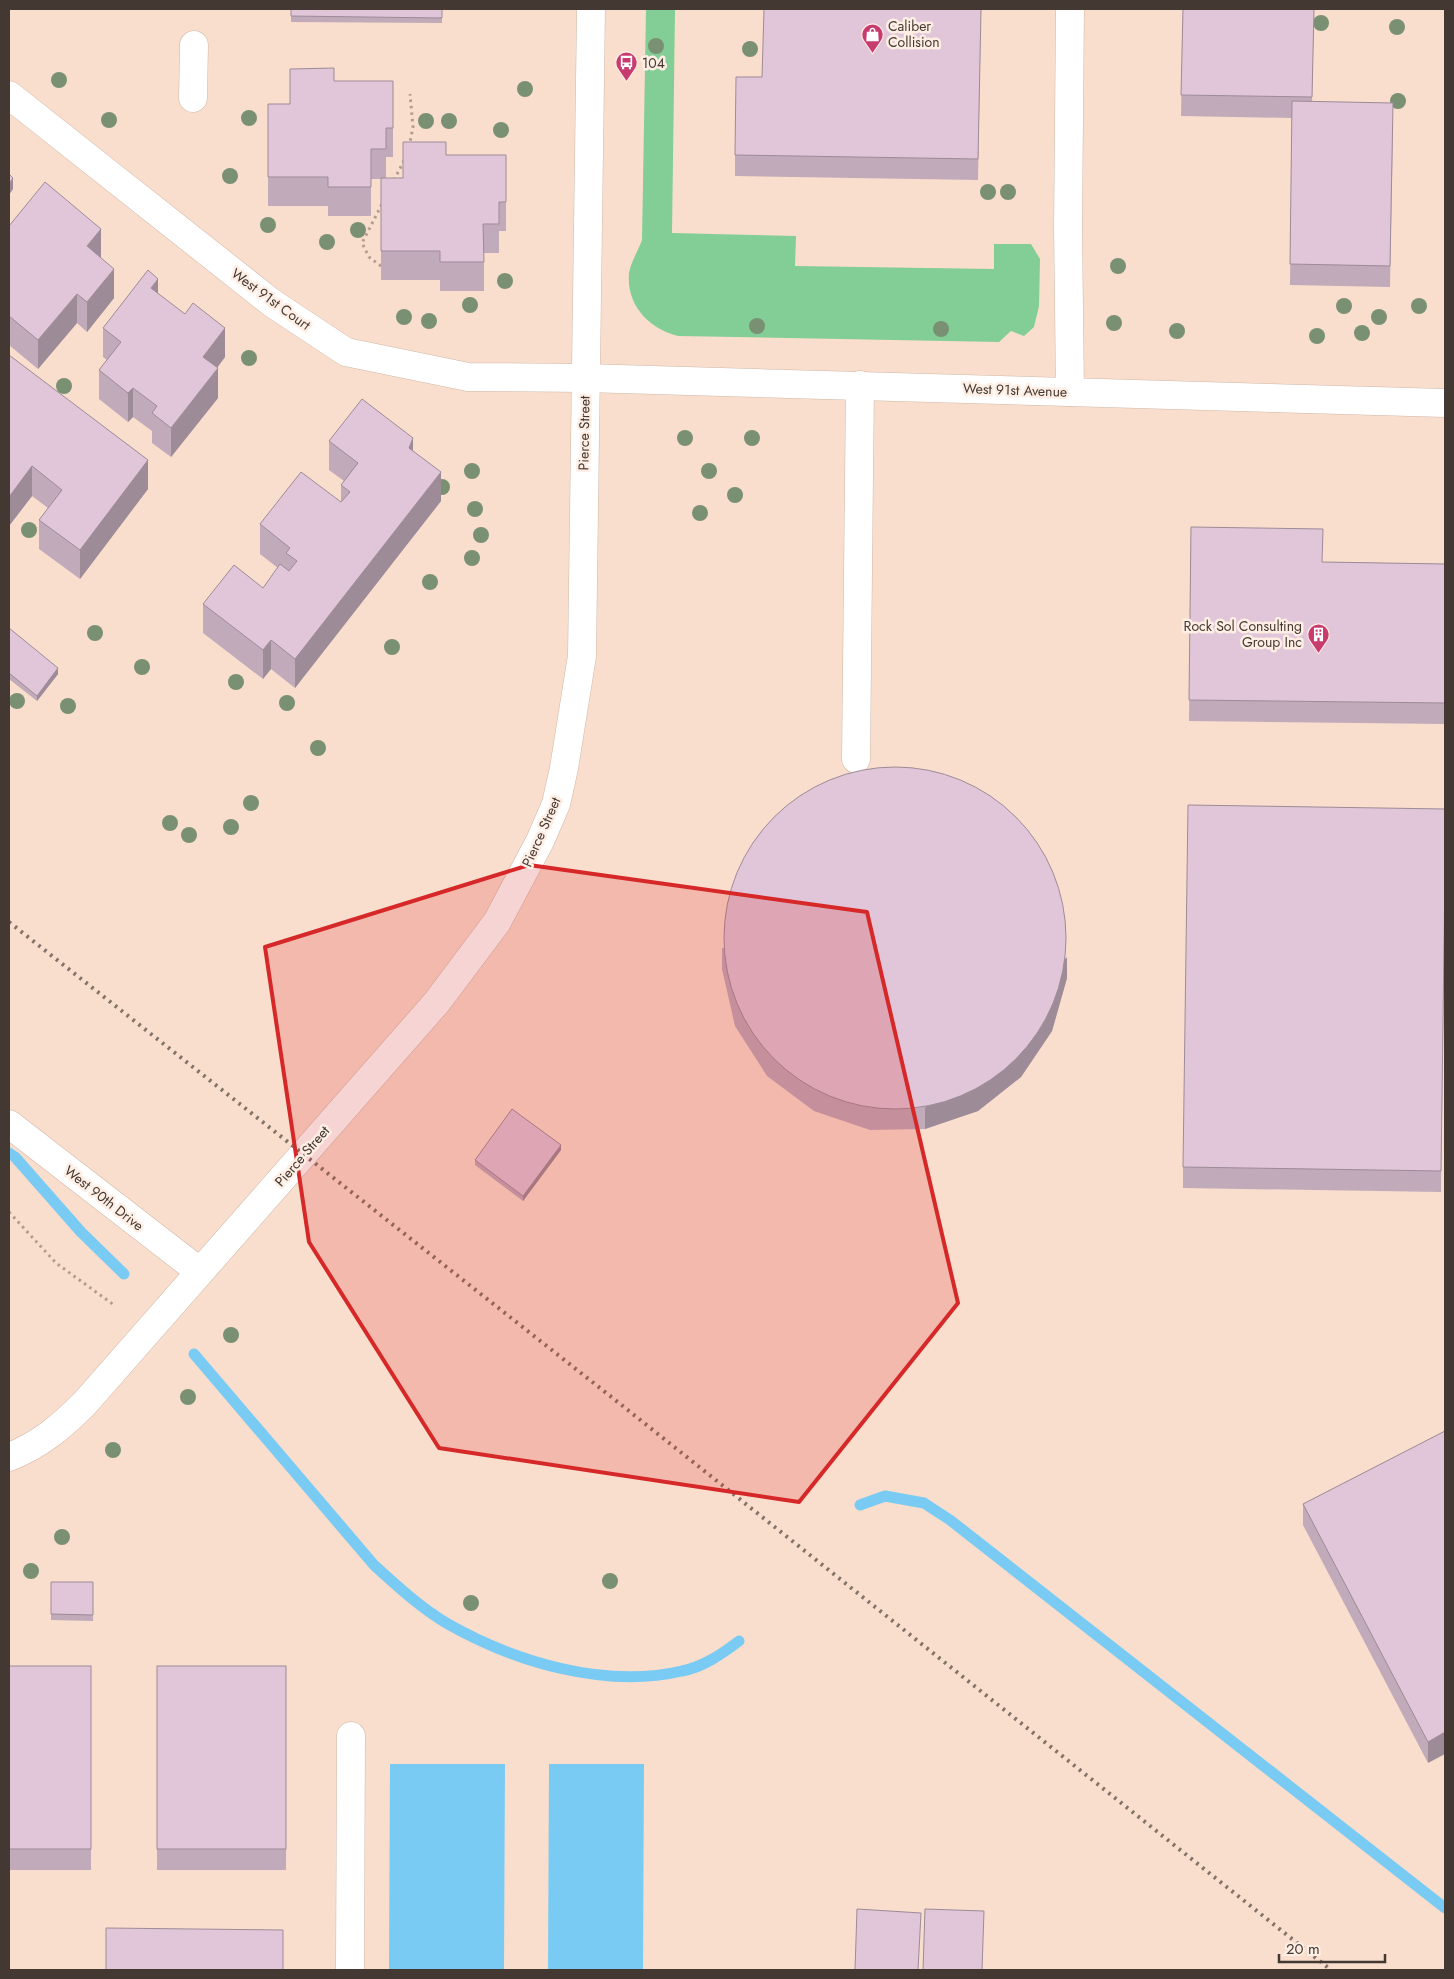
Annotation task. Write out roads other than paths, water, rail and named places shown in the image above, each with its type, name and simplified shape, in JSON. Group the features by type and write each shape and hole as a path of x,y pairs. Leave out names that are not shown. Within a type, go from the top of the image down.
{"street":[{"name":"Pierce Street","path":"9,1458 25,1451 59,1429 85,1402 437,1002 497,922 540,841 556,804 564,768 582,656 590,9"},
{"path":"1070,9 1068,227 1070,392"},
{"path":"193,98 194,44"},
{"name":"West 91st Court","path":"9,95 272,303 346,352 468,377 585,378"},
{"name":"West 91st Avenue","path":"585,378 1445,403"},
{"path":"856,759 860,385"},
{"name":"West 90th Drive","path":"9,1124 200,1272"},
{"path":"350,1970 351,1736"}],"water":[{"path":"390,1764 505,1764 504,1970 389,1970"},
{"path":"549,1764 644,1764 643,1970 548,1970"}],"waterway":[{"path":"9,1153 15,1157 81,1232 124,1274"},
{"path":"194,1354 374,1565 400,1589 438,1618 474,1638 502,1650 561,1668 622,1677 653,1676 690,1669 712,1659 739,1641"},
{"path":"860,1505 885,1496 924,1503 950,1520 1445,1908"}],"railway":[{"path":"9,922 619,1403 1331,1970"}],"place":[{"name":"Caliber Collision","path":"872,53"},
{"name":"104","path":"626,82"},
{"name":"Rock Sol Consulting Group Inc","path":"1318,653"}]}
